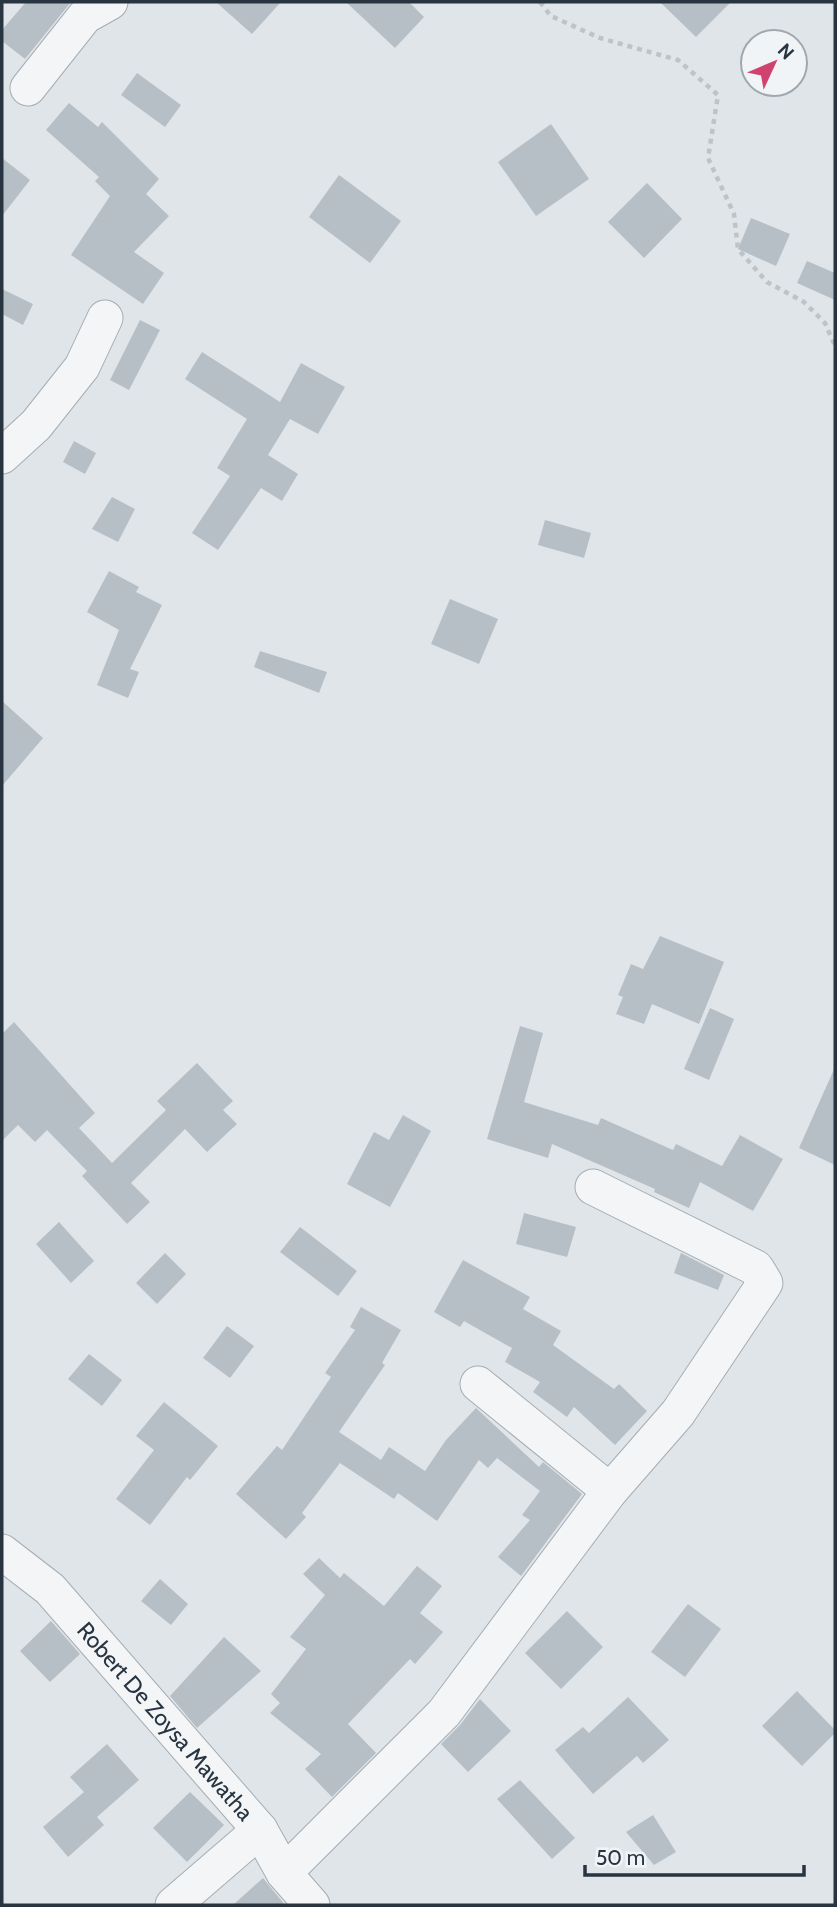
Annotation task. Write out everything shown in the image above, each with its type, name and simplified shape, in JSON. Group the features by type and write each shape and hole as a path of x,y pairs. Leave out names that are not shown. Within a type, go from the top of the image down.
{"street":[{"path":"28,88 85,16 110,2"},
{"path":"2,456 36,425 82,367 105,318"},
{"path":"285,1872 444,1713 610,1491 678,1413 765,1283 756,1268 593,1187"},
{"path":"478,1384 610,1491"},
{"name":"Robert De Zoysa Mawatha","path":"2,1552 50,1589 260,1830 285,1872 312,1905"},
{"path":"173,1905 260,1830"}],"path":[{"path":"540,2 551,16 600,38 678,60 718,95 708,158 734,214 738,249 767,282 804,302 825,323 835,346"}],"building":[{"path":"26,2 71,2 25,59 2,41 2,30"},
{"path":"216,2 281,2 252,34"},
{"path":"346,2 409,2 424,17 395,48"},
{"path":"660,2 731,2 696,37"},
{"path":"137,73 181,105 165,127 121,95"},
{"path":"69,103 98,127 102,122 159,179 146,194 169,216 134,252 164,273 143,304 71,255 110,196 95,181 99,177 46,130"},
{"path":"551,124 589,179 536,216 498,162"},
{"path":"2,158 30,180 2,216"},
{"path":"339,175 401,221 370,263 309,217"},
{"path":"647,183 682,219 644,258 608,222"},
{"path":"751,218 790,234 776,266 738,249"},
{"path":"807,261 835,273 835,300 797,283"},
{"path":"2,289 33,304 23,325 2,314"},
{"path":"140,320 160,330 129,390 110,380"},
{"path":"202,352 280,402 301,363 345,387 318,434 290,419 268,455 298,474 282,501 261,488 218,550 192,533 230,476 217,468 247,419 185,379"},
{"path":"74,441 96,453 85,474 63,462"},
{"path":"112,497 135,509 118,542 92,529"},
{"path":"545,520 591,533 584,558 538,545"},
{"path":"109,571 139,587 136,592 162,605 130,669 139,672 128,698 97,685 119,630 87,612"},
{"path":"450,599 498,619 479,664 431,644"},
{"path":"260,651 327,672 319,693 254,667"},
{"path":"2,701 43,738 2,786"},
{"path":"660,936 724,962 699,1024 652,1004 644,1024 616,1014 623,997 618,995 631,964 643,969"},
{"path":"710,1008 734,1019 709,1080 684,1069"},
{"path":"14,1022 95,1113 79,1128 112,1163 166,1110 157,1101 197,1063 233,1101 223,1110 237,1124 207,1152 185,1129 131,1183 150,1202 127,1224 82,1176 87,1171 47,1130 35,1142 18,1125 2,1141 2,1034"},
{"path":"520,1026 543,1033 524,1102 598,1125 601,1118 673,1150 676,1144 722,1166 740,1135 783,1159 753,1211 700,1182 689,1208 654,1192 655,1189 552,1144 548,1158 487,1139"},
{"path":"835,1067 835,1165 799,1148"},
{"path":"403,1115 431,1131 390,1207 347,1184 374,1132 389,1140"},
{"path":"524,1213 576,1227 567,1257 516,1244"},
{"path":"59,1222 94,1261 71,1283 36,1244"},
{"path":"300,1227 357,1271 338,1296 280,1252"},
{"path":"165,1253 186,1274 157,1304 136,1283"},
{"path":"681,1253 724,1275 718,1290 674,1273"},
{"path":"463,1260 530,1297 523,1309 561,1331 553,1345 614,1389 619,1384 647,1411 615,1445 574,1407 567,1417 533,1392 540,1382 505,1362 512,1348 464,1321 460,1327 434,1312"},
{"path":"361,1307 401,1330 382,1363 385,1365 339,1432 381,1460 389,1447 425,1471 446,1440 476,1408 539,1467 543,1462 582,1494 521,1576 498,1557 530,1520 522,1515 540,1491 497,1458 488,1468 479,1460 437,1521 398,1493 394,1499 340,1463 302,1513 306,1517 286,1539 236,1494 277,1446 282,1450 331,1377 325,1373 355,1330 350,1327"},
{"path":"227,1326 254,1346 230,1378 203,1358"},
{"path":"89,1354 122,1380 102,1406 68,1379"},
{"path":"164,1402 218,1446 190,1480 187,1477 150,1525 116,1499 154,1450 136,1436"},
{"path":"319,1558 340,1578 344,1573 384,1606 417,1566 442,1586 420,1613 443,1632 415,1664 410,1659 348,1724 376,1753 332,1797 305,1769 321,1754 270,1713 280,1703 271,1694 306,1649 290,1637 325,1595 303,1574"},
{"path":"160,1579 188,1604 171,1625 141,1601"},
{"path":"688,1604 721,1629 685,1677 651,1652"},
{"path":"567,1611 603,1647 561,1689 525,1653"},
{"path":"51,1621 80,1654 50,1682 20,1651"},
{"path":"224,1637 261,1671 197,1728 170,1696"},
{"path":"797,1691 835,1730 802,1766 762,1726"},
{"path":"628,1697 669,1740 643,1763 637,1756 593,1794 555,1750 583,1727 589,1733"},
{"path":"480,1699 511,1731 468,1772 441,1744"},
{"path":"107,1744 139,1780 97,1817 104,1825 68,1857 43,1827 84,1792 70,1777"},
{"path":"520,1780 575,1838 552,1859 497,1799"},
{"path":"190,1792 224,1825 187,1862 153,1828"},
{"path":"653,1815 676,1852 654,1865 626,1832"},
{"path":"263,1878 285,1905 233,1905"}]}
